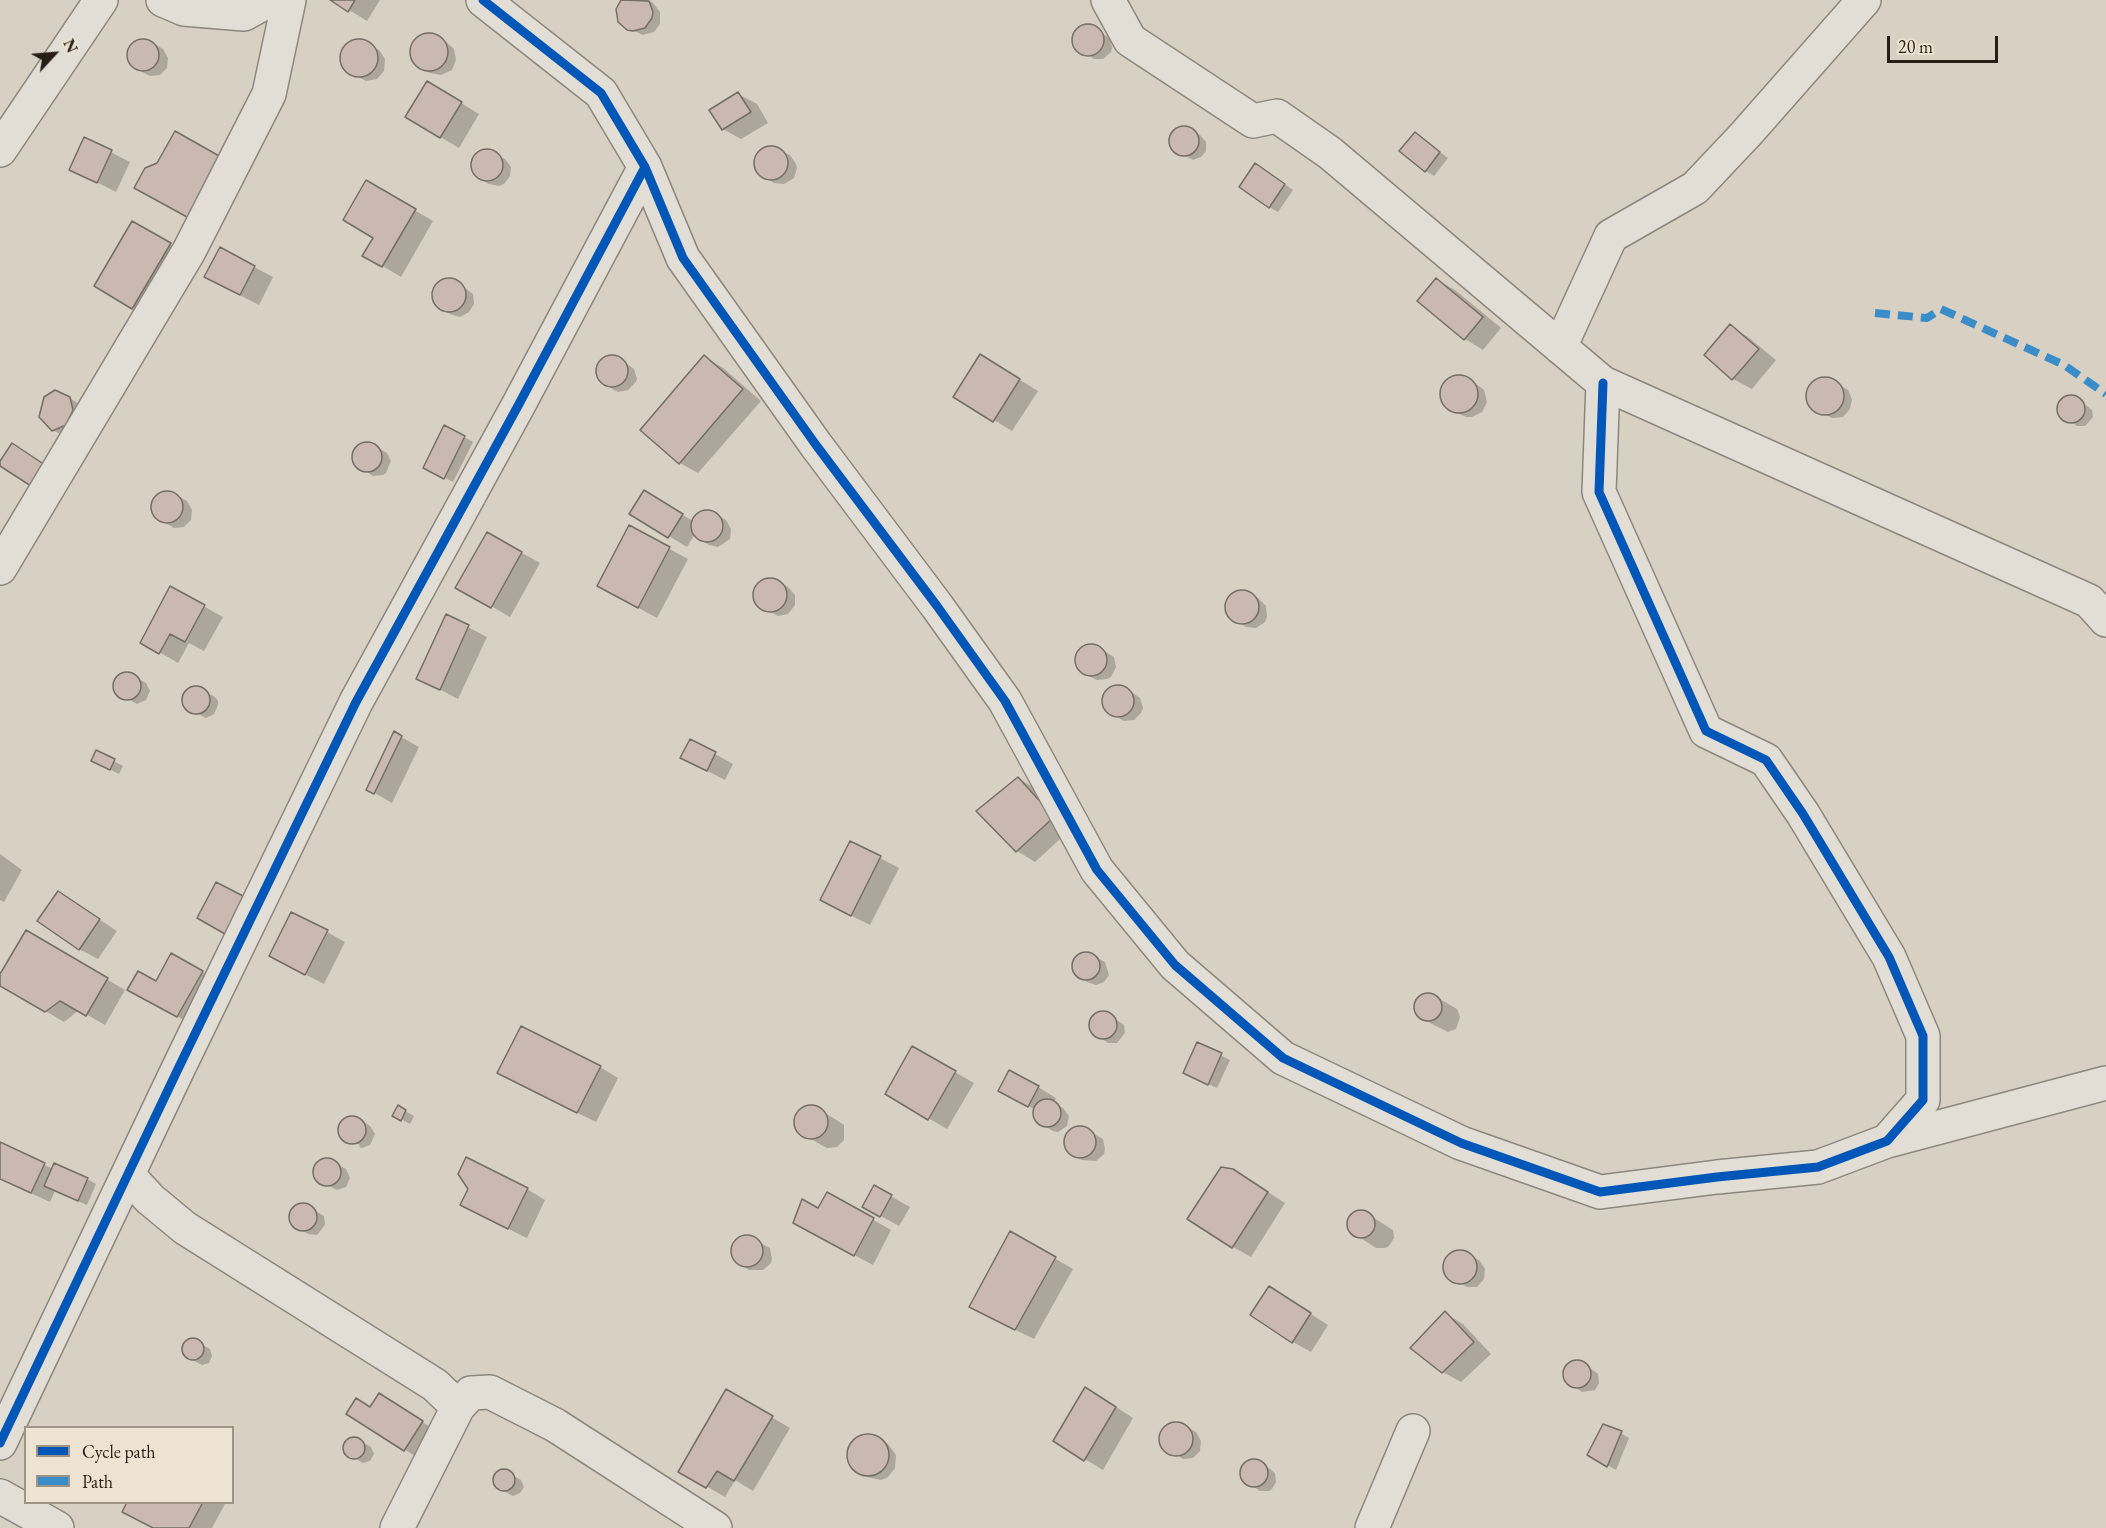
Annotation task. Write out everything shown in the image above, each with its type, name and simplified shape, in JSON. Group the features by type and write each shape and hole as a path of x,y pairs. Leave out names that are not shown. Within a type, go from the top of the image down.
{"street":[{"path":"0,150 101,0"},
{"path":"163,0 184,9 244,14 269,0"},
{"path":"0,568 189,251 269,94 289,0"},
{"path":"483,0 601,93 645,167 683,258 816,445 1005,701 1097,870 1175,965 1283,1058 1461,1143 1600,1192 1818,1167 1887,1141 2106,1083"},
{"path":"1108,0 1130,40 1253,121 1277,116 1330,153 1603,382 2089,601 2106,620"},
{"path":"1560,347 1611,236 1695,188 1746,134 1864,0"},
{"path":"0,1443 356,702 525,394 645,167"},
{"path":"1603,382 1599,492 1706,731 1766,760 1803,814 1889,957 1923,1036 1923,1100 1887,1141"},
{"path":"128,1175 150,1199 185,1228 435,1385 458,1407"},
{"path":"397,1528 458,1407 471,1393 490,1392 555,1425 715,1528"},
{"path":"1372,1528 1413,1431"},
{"path":"0,1496 57,1528"}],"building":[{"path":"330,0 355,0 348,12"},
{"path":"621,0 649,1 653,12 645,28 627,30 618,22 616,9"},
{"path":"1088,24 1099,29 1104,40 1099,51 1088,56 1077,51 1072,40 1077,29"},
{"path":"429,33 442,39 448,52 442,65 429,71 416,65 410,52 416,39"},
{"path":"143,39 155,43 159,55 155,67 143,71 131,67 127,55 131,43"},
{"path":"359,39 372,45 378,58 372,71 359,77 346,71 340,58 346,45"},
{"path":"427,81 462,102 440,138 405,117"},
{"path":"738,92 751,112 722,130 709,110"},
{"path":"1184,126 1190,127 1198,135 1198,147 1190,155 1184,156 1178,155 1170,147 1169,141 1170,135 1178,127"},
{"path":"175,131 221,157 187,217 134,188 145,168 157,163"},
{"path":"1415,132 1440,152 1425,172 1399,151"},
{"path":"84,137 112,150 97,183 69,170"},
{"path":"771,146 783,151 788,163 783,175 771,180 759,175 754,163 759,151"},
{"path":"487,149 498,154 503,165 498,176 487,181 476,176 471,165 476,154"},
{"path":"1255,163 1285,184 1269,208 1239,187"},
{"path":"366,180 416,209 382,267 362,256 373,238 343,220"},
{"path":"132,221 171,243 132,309 94,286"},
{"path":"220,247 255,266 240,295 204,277"},
{"path":"449,278 461,283 466,295 461,307 449,312 437,307 432,295 437,283"},
{"path":"1436,278 1483,317 1464,340 1417,301"},
{"path":"1730,324 1759,349 1732,380 1704,355"},
{"path":"980,354 1020,379 993,422 953,397"},
{"path":"612,355 624,359 628,371 624,383 612,387 600,383 596,371 600,359"},
{"path":"704,355 743,389 679,464 640,430"},
{"path":"1459,375 1473,380 1478,394 1473,408 1459,413 1445,408 1440,394 1445,380"},
{"path":"1825,377 1838,383 1844,396 1838,409 1825,415 1812,409 1806,396 1812,383"},
{"path":"55,390 70,397 73,410 66,425 52,431 39,417 44,397"},
{"path":"2071,395 2081,399 2085,409 2081,419 2071,423 2061,419 2057,409 2061,399"},
{"path":"444,425 465,436 444,479 423,468"},
{"path":"367,442 378,446 382,457 378,468 367,472 356,468 352,457 356,446"},
{"path":"12,443 45,465 31,486 0,466 0,461"},
{"path":"644,490 683,514 668,538 629,514"},
{"path":"167,491 179,495 183,507 179,519 167,523 155,519 151,507 155,495"},
{"path":"707,510 719,514 723,526 719,538 707,542 695,538 691,526 695,514"},
{"path":"629,525 670,547 638,608 597,586"},
{"path":"487,532 522,552 491,608 455,588"},
{"path":"770,578 782,583 787,595 782,607 770,612 758,607 753,595 758,583"},
{"path":"170,586 205,605 185,642 170,634 159,654 140,643"},
{"path":"1242,590 1254,595 1259,607 1254,619 1242,624 1230,619 1225,607 1230,595"},
{"path":"446,614 469,625 440,690 416,679"},
{"path":"1091,644 1103,648 1107,660 1103,672 1091,676 1079,672 1075,660 1079,648"},
{"path":"127,672 137,676 141,686 137,696 127,700 117,696 113,686 117,676"},
{"path":"1118,685 1130,689 1134,701 1130,713 1118,717 1106,713 1102,701 1106,689"},
{"path":"196,686 206,690 210,700 206,710 196,714 186,710 182,700 186,690"},
{"path":"394,731 402,736 374,794 366,790"},
{"path":"690,739 716,752 707,771 680,758"},
{"path":"96,750 115,759 110,770 91,761"},
{"path":"1018,777 1054,817 1016,852 976,811"},
{"path":"850,841 881,856 851,916 820,900"},
{"path":"216,882 245,897 225,934 197,918"},
{"path":"58,891 100,919 79,950 37,921"},
{"path":"291,912 328,930 305,975 269,956"},
{"path":"26,930 108,978 86,1016 60,1001 45,1012 0,986 0,974"},
{"path":"1086,952 1096,956 1100,966 1096,976 1086,980 1076,976 1072,966 1076,956"},
{"path":"171,953 203,971 177,1017 127,990 138,971 156,981"},
{"path":"1428,993 1438,997 1442,1007 1438,1017 1428,1021 1418,1017 1414,1007 1418,997"},
{"path":"1103,1011 1113,1015 1117,1025 1113,1035 1103,1039 1093,1035 1089,1025 1093,1015"},
{"path":"521,1026 601,1066 577,1113 497,1073"},
{"path":"1197,1042 1222,1053 1208,1085 1183,1073"},
{"path":"912,1046 956,1071 928,1120 885,1094"},
{"path":"1009,1070 1039,1086 1028,1107 998,1091"},
{"path":"1047,1099 1057,1103 1061,1113 1057,1123 1047,1127 1037,1123 1033,1113 1037,1103"},
{"path":"398,1105 406,1110 401,1121 392,1116"},
{"path":"811,1105 823,1110 828,1122 823,1134 811,1139 799,1134 794,1122 799,1110"},
{"path":"352,1116 362,1120 366,1130 362,1140 352,1144 342,1140 338,1130 342,1120"},
{"path":"1080,1126 1092,1130 1096,1142 1092,1154 1080,1158 1068,1154 1064,1142 1068,1130"},
{"path":"0,1142 45,1163 31,1193 0,1179"},
{"path":"466,1157 528,1188 508,1229 460,1205 468,1189 458,1174"},
{"path":"327,1158 337,1162 341,1172 337,1182 327,1186 317,1182 313,1172 317,1162"},
{"path":"54,1163 88,1178 78,1201 44,1186"},
{"path":"1221,1167 1233,1169 1268,1192 1232,1248 1187,1219"},
{"path":"874,1185 892,1195 880,1217 862,1207"},
{"path":"827,1192 874,1218 854,1256 793,1223 802,1199 818,1208"},
{"path":"303,1203 313,1207 317,1217 313,1227 303,1231 293,1227 289,1217 293,1207"},
{"path":"1361,1210 1371,1214 1375,1224 1371,1234 1361,1238 1351,1234 1347,1224 1351,1214"},
{"path":"1010,1231 1056,1257 1015,1330 969,1307"},
{"path":"747,1235 759,1239 763,1251 759,1263 747,1267 735,1263 731,1251 735,1239"},
{"path":"1460,1250 1472,1255 1477,1267 1472,1279 1460,1284 1448,1279 1443,1267 1448,1255"},
{"path":"1269,1286 1311,1313 1292,1343 1250,1315"},
{"path":"1445,1311 1474,1342 1442,1373 1410,1348"},
{"path":"193,1338 201,1341 204,1349 201,1357 193,1360 185,1357 182,1349 185,1341"},
{"path":"1577,1360 1587,1364 1591,1374 1587,1384 1577,1388 1567,1384 1563,1374 1567,1364"},
{"path":"1085,1387 1116,1407 1084,1461 1053,1441"},
{"path":"726,1389 773,1416 734,1481 717,1471 706,1488 678,1472"},
{"path":"379,1393 423,1421 404,1451 346,1414 356,1398 370,1407"},
{"path":"1176,1422 1188,1427 1193,1439 1188,1451 1176,1456 1164,1451 1159,1439 1164,1427"},
{"path":"1603,1424 1622,1431 1607,1467 1587,1455"},
{"path":"868,1434 883,1440 889,1455 883,1470 868,1476 853,1470 847,1455 853,1440"},
{"path":"354,1437 362,1440 365,1448 362,1456 354,1459 346,1456 343,1448 346,1440"},
{"path":"1254,1459 1264,1463 1268,1473 1264,1483 1254,1487 1244,1483 1240,1473 1244,1463"},
{"path":"504,1469 512,1472 515,1480 512,1488 504,1491 496,1488 493,1480 496,1472"},
{"path":"126,1504 202,1504 189,1528 153,1528 122,1512"}],"marked path":[{"path":"1875,313 1927,318 1941,309 2064,365 2106,394"}],"cycle path":[{"path":"483,0 601,93 645,167 683,258 816,445 1005,701 1097,870 1175,965 1283,1058 1461,1143 1600,1192 1818,1167 1887,1141 1923,1100 1923,1036 1889,957 1803,814 1766,760 1706,731 1599,492 1603,383"},
{"path":"0,1443 356,702 645,167"}]}
